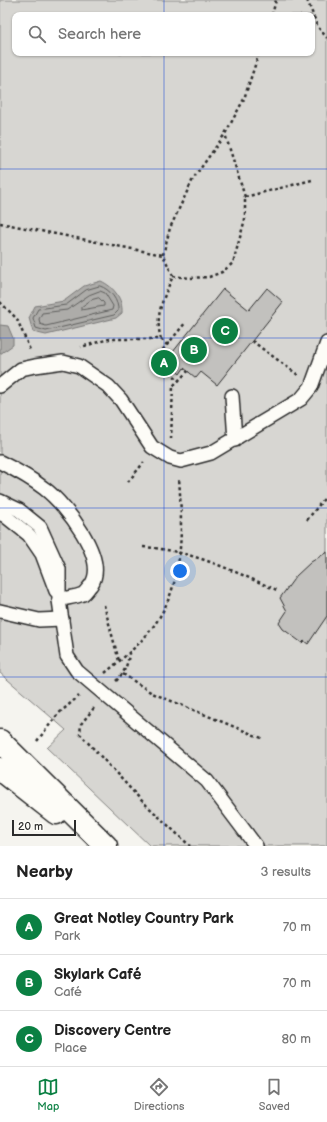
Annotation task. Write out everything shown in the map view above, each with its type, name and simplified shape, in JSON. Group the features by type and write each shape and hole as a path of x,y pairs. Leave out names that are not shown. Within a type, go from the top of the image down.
{"highway":[{"path":"0,741 106,846"},
{"path":"0,769 97,846"}],"lane":[{"path":"0,386 21,370 35,366 63,362 79,366 108,386 120,400 152,447 170,458 181,461 211,453 235,440 300,399 311,387 327,343"},
{"path":"232,396 235,440"},
{"path":"0,462 25,474 46,489 69,513 83,533 96,570 93,582 84,594 59,600"},
{"path":"0,500 19,510 40,527 59,569 59,600 67,656 78,671 104,695 207,781 256,846"},
{"path":"0,514 4,515 28,536 42,554 59,600"},
{"path":"0,611 39,620 62,619"}],"path":[{"path":"273,12 276,0"},
{"path":"307,0 312,12"},
{"path":"315,20 318,27 327,38"},
{"path":"167,345 161,339 158,321 159,310 173,276 163,255 166,238 192,179 225,134 244,99 258,56"},
{"path":"173,276 189,278 209,277 222,272 234,263 245,219 245,197 225,134"},
{"path":"245,197 312,180"},
{"path":"0,223 163,255"},
{"path":"0,302 17,319 35,366"},
{"path":"180,381 154,359 186,322"},
{"path":"63,362 70,351 108,339 161,339"},
{"path":"252,341 311,387"},
{"path":"170,440 173,386 180,381 188,371"},
{"path":"128,482 141,467 152,447"},
{"path":"37,741 58,714 143,640 156,622 172,593 181,552 182,528 179,477 181,461"},
{"path":"307,520 327,495"},
{"path":"143,547 164,548 209,561 279,591"},
{"path":"104,605 119,661"},
{"path":"129,653 128,663 123,674 81,724 80,734 141,800 190,846"},
{"path":"123,674 152,693 264,739"}],"shaded area":[{"path":"0,0 327,0 327,846 150,846 47,748 66,730 0,673"}],"water":[{"path":"101,281 114,290 119,298 122,313 116,318 46,335 33,332 29,318 35,306 64,301 84,286"},
{"path":"0,325 8,326 13,338 13,345 0,354"}],"building":[{"path":"267,288 283,302 217,385 201,372 196,378 184,368 180,374 165,362 223,289 249,310"},
{"path":"327,552 327,616 308,644 304,641 302,643 283,629 279,623 287,611 280,598 296,576 311,562"}],"place":[{"name":"Discovery Centre","path":"225,331"},
{"name":"Skylark Café","path":"194,350"},
{"name":"Great Notley Country Park","path":"164,363"}]}
